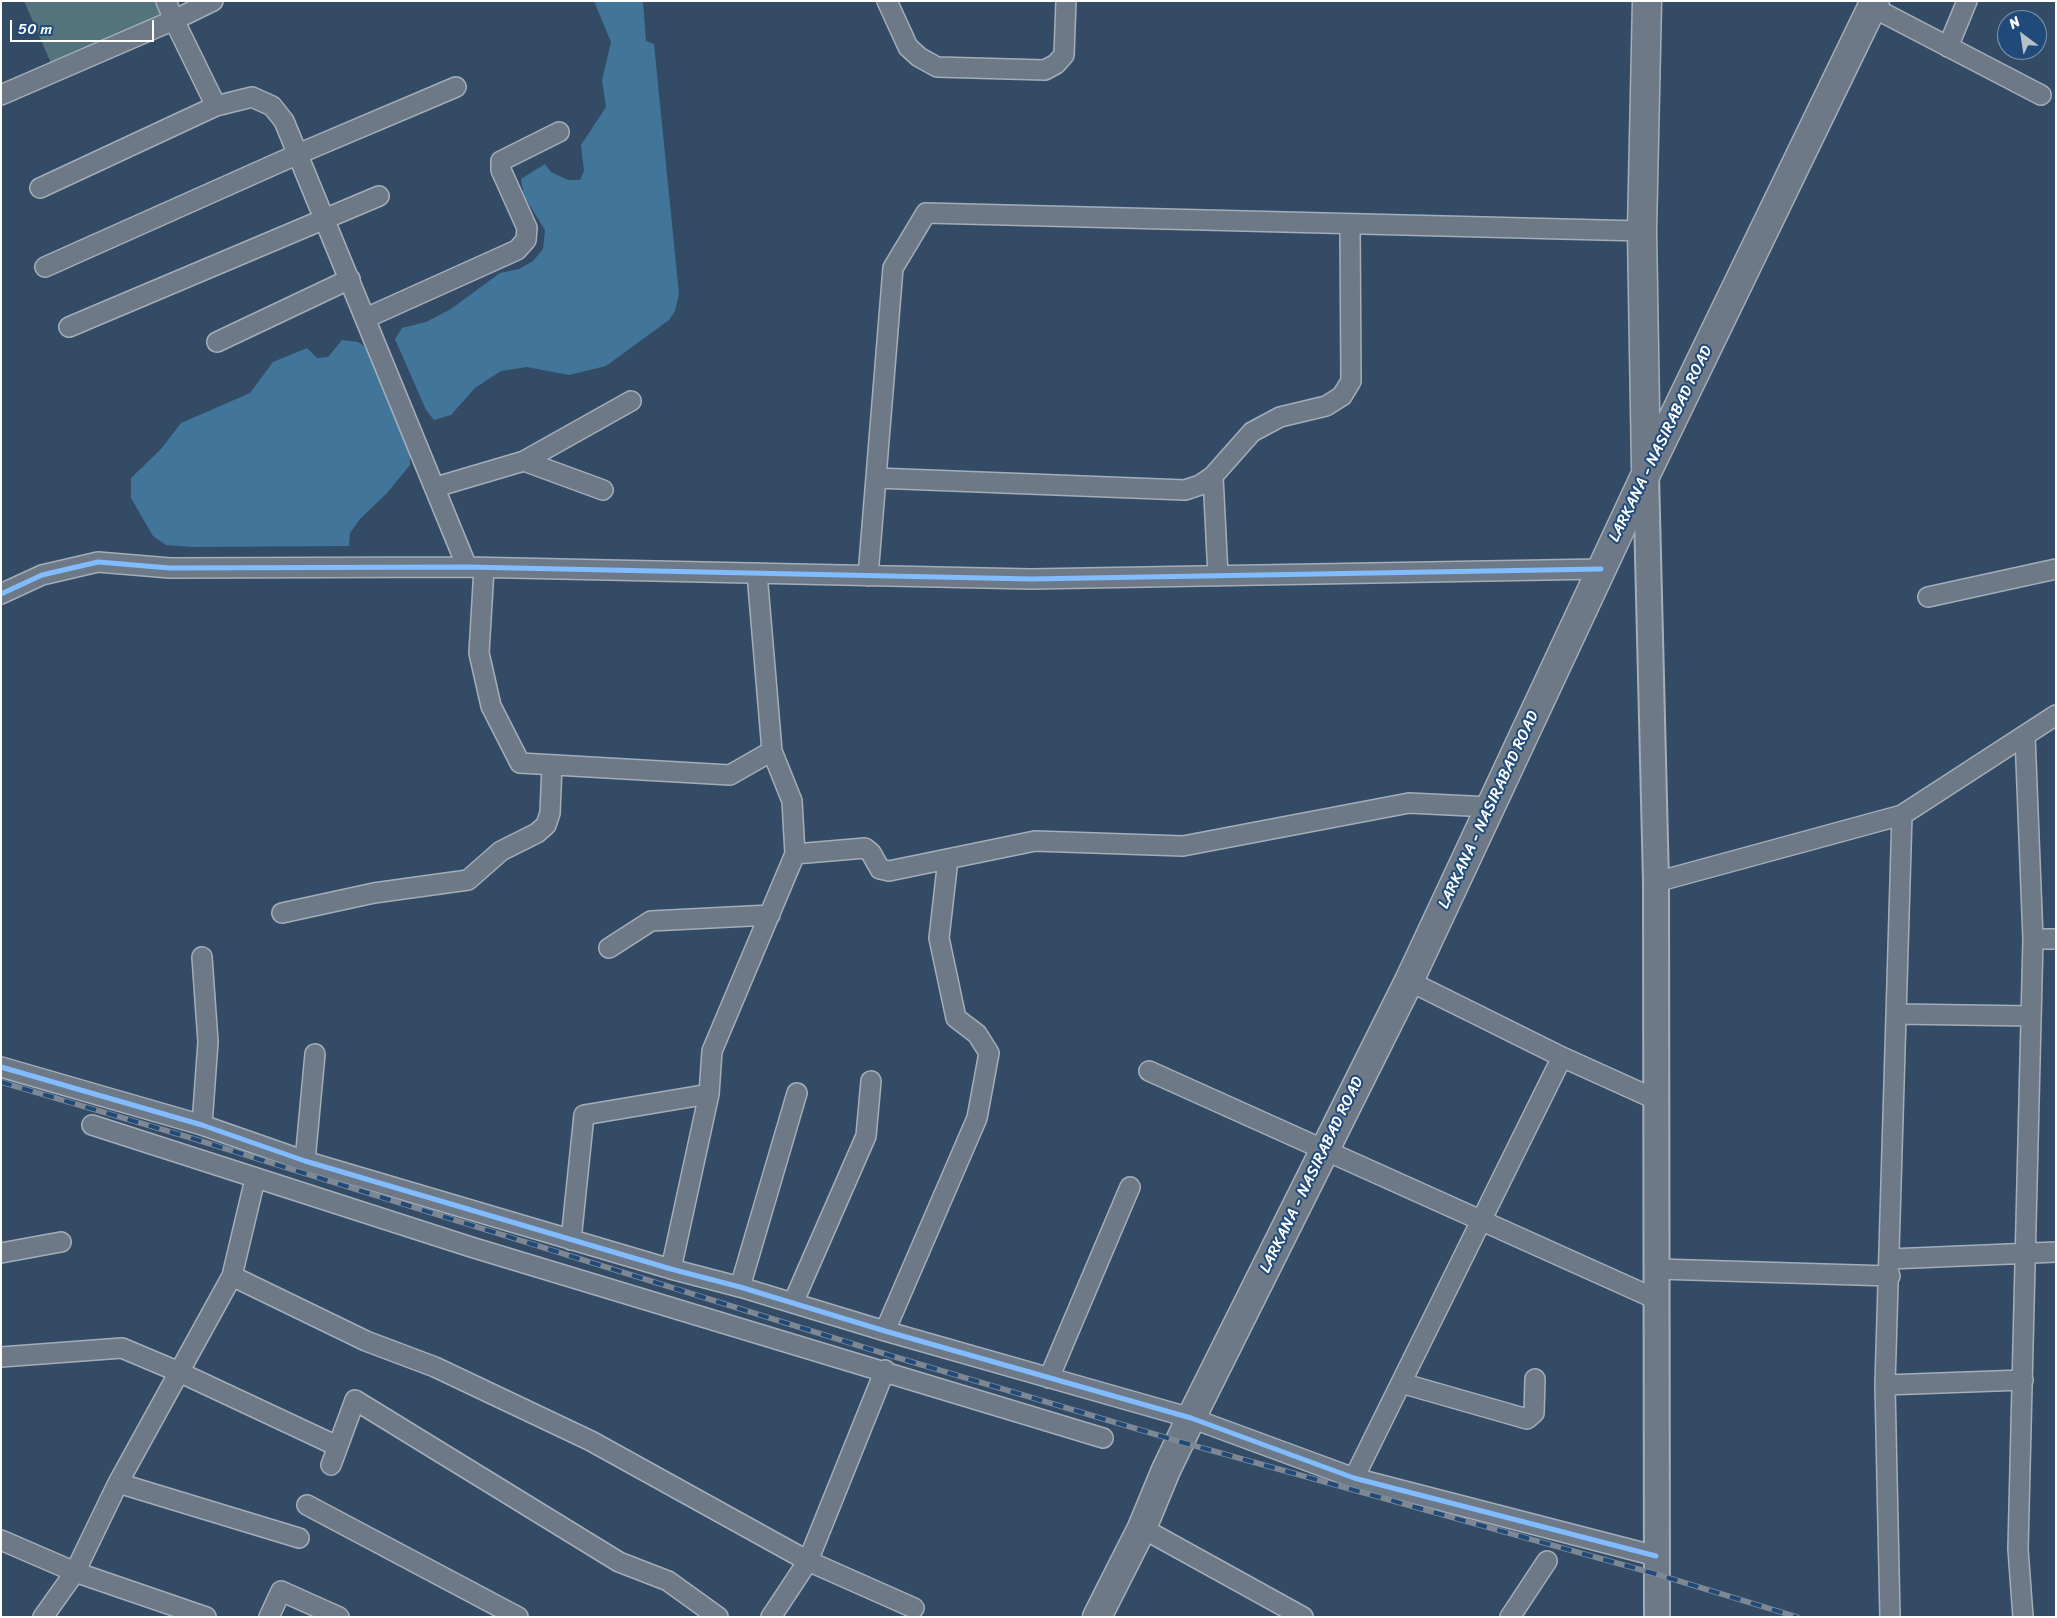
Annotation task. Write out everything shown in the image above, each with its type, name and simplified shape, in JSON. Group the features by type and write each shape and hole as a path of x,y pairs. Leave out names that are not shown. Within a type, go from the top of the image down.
{"main road":[{"path":"1646,1 1642,231 1646,474"},
{"name":"LARKANA - NASIRABAD ROAD","path":"1098,1617 1142,1528 1191,1418 1409,981 1646,474 1874,4"}],"street":[{"path":"166,1 216,106"},
{"path":"1,95 174,20 213,1"},
{"path":"887,1 908,47 918,57 937,66 1045,70 1056,64 1064,55 1066,1"},
{"path":"1948,47 1967,1"},
{"path":"1874,4 1948,47 2041,95"},
{"path":"45,267 298,154 456,87"},
{"path":"40,188 216,106 252,97 272,106 284,121 436,487 476,568 479,654 491,706 520,763 730,775 772,752"},
{"path":"366,318 517,250 526,240 527,228 501,170 501,161 559,132"},
{"path":"70,326 378,196"},
{"path":"868,576 894,268 926,213 1642,231"},
{"path":"876,478 1185,490 1200,485 1213,476 1252,432 1280,417 1326,406 1342,396 1351,381 1350,224"},
{"path":"217,342 350,279"},
{"path":"436,487 524,462 631,401"},
{"path":"524,462 602,490"},
{"path":"1646,474 1656,882 1658,1269 1656,1617"},
{"path":"1213,476 1218,576"},
{"path":"1,594 42,575 98,562 170,568 476,568 1030,579 1601,569"},
{"path":"1928,598 2056,569"},
{"path":"671,1270 709,1094 712,1051 795,854 792,801 772,752 757,574"},
{"path":"1656,882 1902,815 2056,716"},
{"path":"2023,1617 2018,1549 2033,939 2025,735"},
{"path":"282,913 374,894 468,880 501,851 537,833 546,825 550,814 552,765"},
{"path":"795,854 865,848 871,853 880,869 889,871 1035,842 1183,846 1409,803 1490,807"},
{"path":"1890,1617 1885,1385 1890,1268 1902,815"},
{"path":"886,1332 977,1118 989,1053 977,1034 956,1018 940,938 948,859"},
{"path":"609,948 651,921 770,915"},
{"path":"2033,939 2056,939"},
{"path":"202,958 208,1042 202,1125"},
{"path":"1409,981 1562,1057 1657,1100"},
{"path":"1897,1014 2031,1016"},
{"path":"305,1161 314,1054"},
{"path":"1354,1478 1562,1057"},
{"path":"1,1067 202,1125 305,1161 671,1270 740,1287 886,1332 1191,1418 1354,1478 1656,1556"},
{"path":"1149,1071 1658,1300"},
{"path":"794,1304 866,1136 871,1081"},
{"path":"740,1287 797,1093"},
{"path":"572,1240 584,1115 709,1094"},
{"path":"92,1125 481,1250 885,1370 1103,1438"},
{"path":"43,1617 75,1572 118,1482 232,1276 256,1179"},
{"path":"1050,1378 1130,1187"},
{"path":"1,1253 61,1242"},
{"path":"1658,1269 1890,1268 2026,1253 2056,1252"},
{"path":"232,1276 366,1341 435,1368 591,1441 808,1561 914,1608"},
{"path":"1,1357 122,1348 179,1372 337,1446"},
{"path":"771,1617 808,1561 885,1370"},
{"path":"1401,1384 1527,1419 1534,1413 1535,1379"},
{"path":"1885,1385 2023,1380"},
{"path":"331,1465 355,1400 619,1562 668,1581 718,1617"},
{"path":"118,1482 299,1538"},
{"path":"307,1505 518,1617"},
{"path":"1142,1528 1303,1617"},
{"path":"1,1540 75,1572 206,1617"},
{"path":"1510,1617 1547,1561"},
{"path":"270,1617 281,1591 339,1617"}],"green space":[{"path":"24,1 156,1 161,15 51,63"}],"water":[{"path":"594,1 643,1 646,41 654,44 679,294 675,311 669,320 606,366 569,375 527,367 501,371 475,388 451,415 434,420 426,410 395,339 402,328 426,322 451,309 500,273 519,269 533,261 543,249 545,230 524,196 521,179 545,164 551,172 568,180 580,180 584,171 581,145 606,107 602,80 611,42"},
{"path":"342,340 358,342 372,351 410,441 410,465 387,493 360,519 350,533 349,546 193,547 166,545 153,536 131,498 131,478 161,449 181,423 250,393 273,362 307,348 317,358 328,357"}],"railway":[{"path":"1,1082 188,1137 892,1356 1181,1442 1656,1574 1797,1617"}],"cycle path":[{"path":"1,594 42,575 98,562 170,568 467,567 1031,579 1601,569"},
{"path":"1,1067 202,1125 305,1161 671,1269 740,1287 885,1331 1191,1418 1354,1478 1656,1556"}]}
